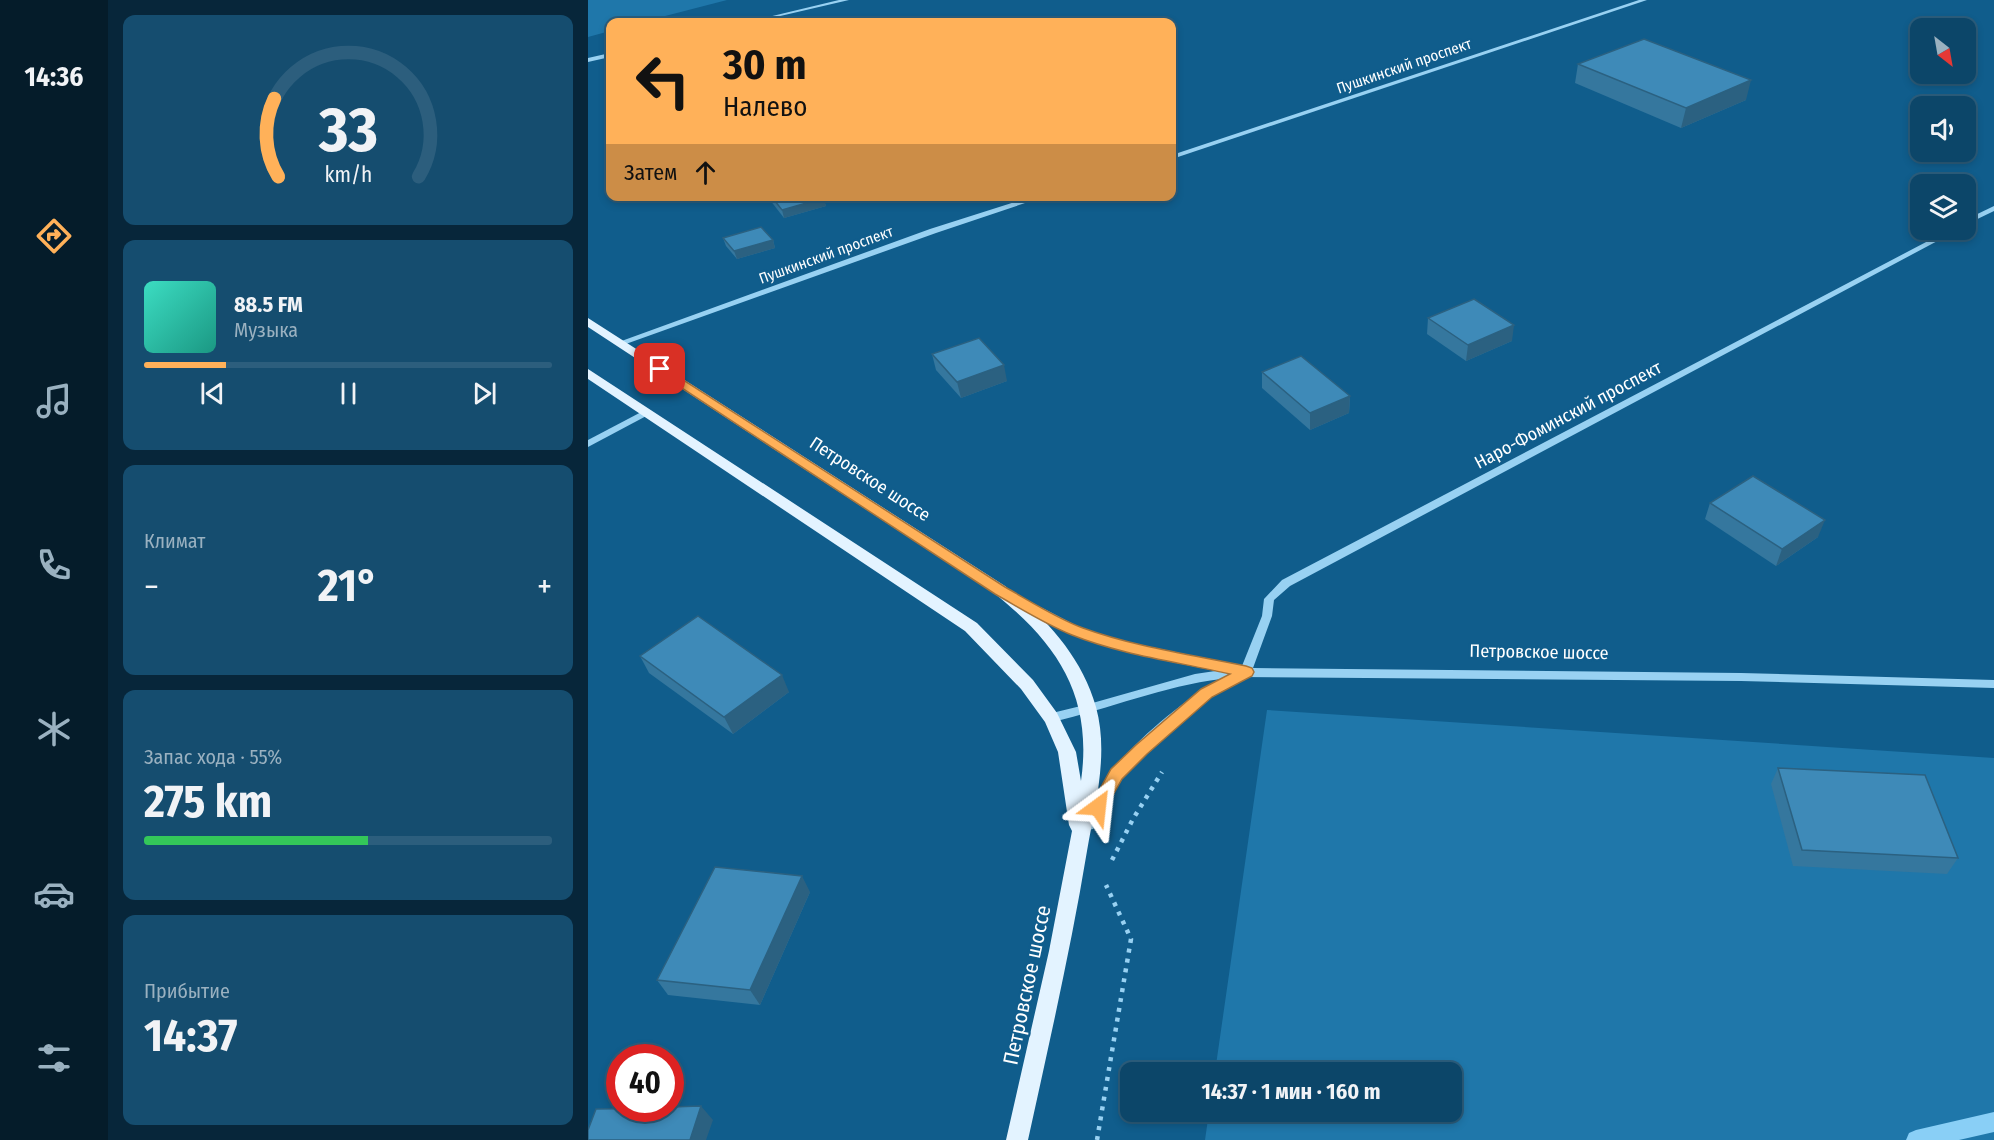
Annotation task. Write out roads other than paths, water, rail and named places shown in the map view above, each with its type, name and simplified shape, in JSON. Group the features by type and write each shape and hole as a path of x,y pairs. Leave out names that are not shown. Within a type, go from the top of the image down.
{"main road":[{"name":"Петровское шоссе","path":"588,322 1000,590 1027,611 1051,636 1075,672 1089,709 1093,748 1092,772 1069,909 1017,1140"},
{"name":"Петровское шоссе","path":"588,373 971,627 1006,662 1052,717 1066,751 1080,839"}],"street":[{"path":"767,18 846,0"},
{"name":"Пушкинский проспект","path":"1176,156 1644,0"},
{"path":"588,60 606,56"},
{"name":"Пушкинский проспект","path":"620,343 933,231 1027,201"},
{"path":"1976,218 1994,208"},
{"name":"Наро-Фоминский проспект","path":"1246,672 1267,616 1269,598 1286,583 1935,240"},
{"path":"588,444 647,412"},
{"path":"1000,590 1054,621 1079,632 1127,646 1246,672"},
{"path":"1080,839 1117,774 1141,749 1206,693 1246,672"},
{"name":"Петровское шоссе","path":"1052,717 1089,709 1194,678 1246,672 1741,677 1994,684"}],"waterway":[{"path":"1916,1140 1994,1122"}]}
